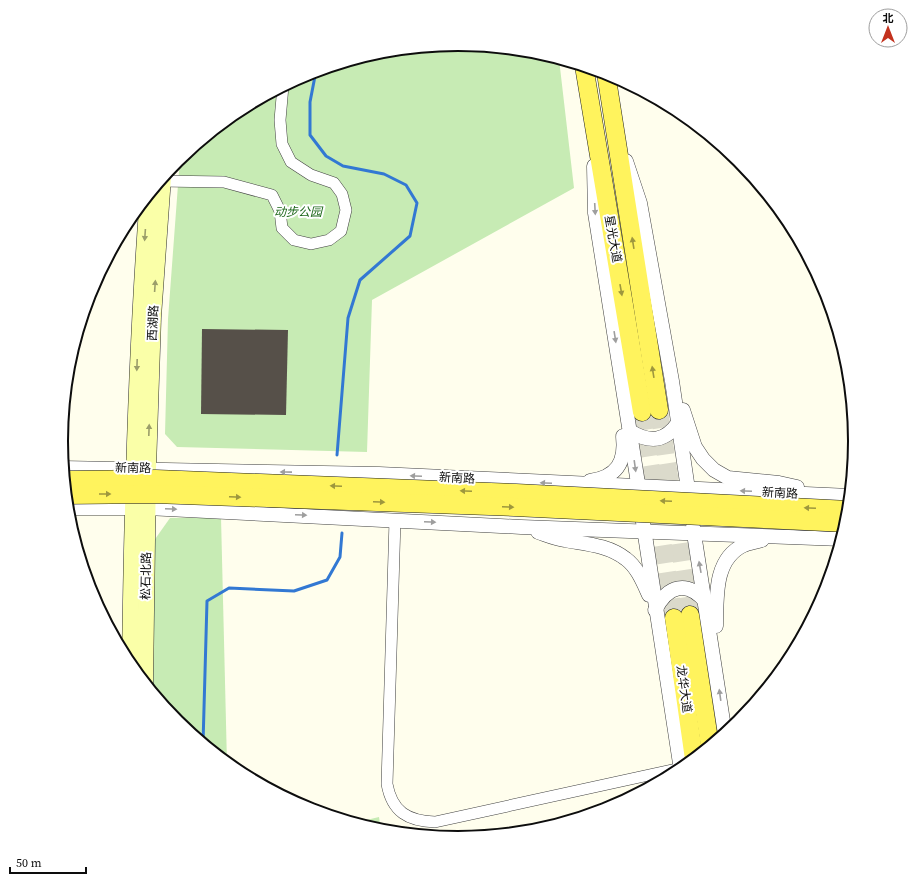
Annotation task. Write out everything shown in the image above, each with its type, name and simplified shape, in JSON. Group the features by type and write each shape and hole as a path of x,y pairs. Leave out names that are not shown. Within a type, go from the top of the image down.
{"main road":[{"name":"星光大道","path":"585,72 594,128 650,411 607,81"},
{"name":"西湖路","path":"140,468 161,187"},
{"name":"西湖路","path":"140,468 139,316 147,205"},
{"name":"松石北路","path":"131,654 140,468"},
{"name":"新南路","path":"70,480 156,480 516,493 842,510"},
{"path":"71,495 154,494 444,504 840,523"},
{"name":"松石北路","path":"139,508 145,674"},
{"name":"龙华大道","path":"686,758 682,617 709,740"}],"street":[{"path":"168,180 224,182 272,195 280,211 282,228 294,240 311,244 329,240 341,231 346,210 342,194 334,183 311,175 291,162 282,144 280,120 282,92"},
{"path":"614,125 640,203 672,381 724,727"},
{"path":"594,128 595,213 630,431 655,610 685,759"},
{"path":"572,484 599,480 609,476 622,460 625,450 621,414 622,379"},
{"path":"672,381 695,447 703,459 714,470 728,478 779,483 827,495"},
{"path":"630,431 641,438 652,439 665,437 672,432 678,424"},
{"name":"新南路","path":"68,468 140,468 379,474 844,496"},
{"path":"73,508 139,508 521,527 836,539"},
{"path":"395,520 387,784 390,798 397,808 407,817 420,821 435,822 669,770"},
{"path":"521,527 563,540 594,545 612,551 627,559 643,581 655,610"},
{"path":"715,663 718,586 720,573 732,553 743,546 774,537"},
{"path":"655,610 666,594 675,589 692,589 706,602"}],"green space":[{"name":"动步公园","path":"458,51 484,52 509,54 560,64 574,188 372,300 367,452 177,447 165,434 168,319 179,168 220,132 241,117 285,91 332,72 357,64 407,54"},
{"path":"221,517 227,756 182,718 152,684 153,542 170,518"},
{"path":"379,817 380,824 364,820"}],"building":[{"path":"202,329 288,330 286,415 201,414"}],"waterway":[{"path":"314,79 310,102 310,135 326,156 343,166 384,174 406,185 417,203 410,236 360,280 348,318 337,455"},
{"path":"203,737 207,601 229,588 294,591 327,580 340,557 342,533"}],"tunnel":[{"path":"659,410 690,615"},
{"path":"642,412 674,618"}]}
